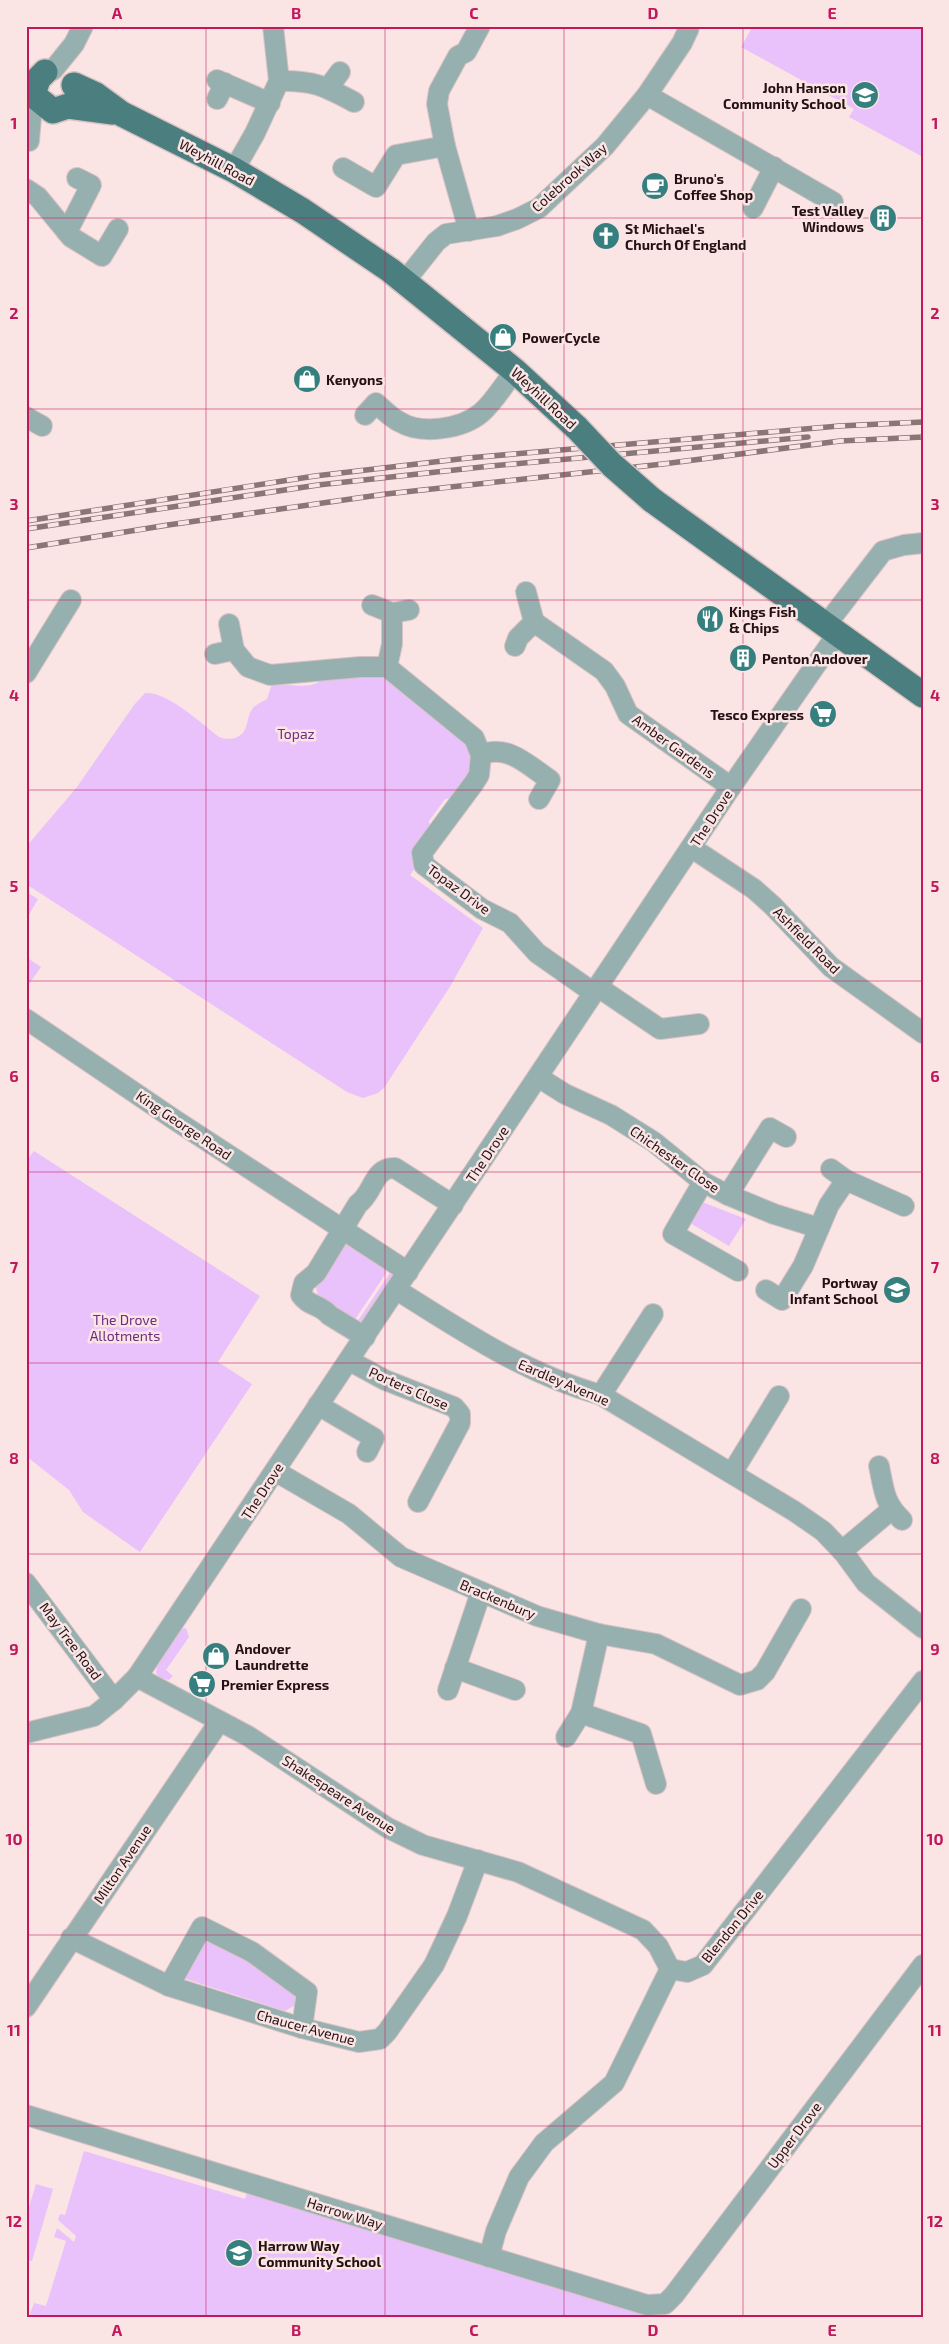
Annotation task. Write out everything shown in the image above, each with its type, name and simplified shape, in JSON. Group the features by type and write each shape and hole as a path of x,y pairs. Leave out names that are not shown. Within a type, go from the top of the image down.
{"main road":[{"name":"Weyhill Road","path":"48,86 122,114 234,170 308,215 405,281 515,371 577,428 612,465 652,500 923,695"}],"street":[{"path":"28,143 48,86 83,26"},
{"path":"234,170 270,103 279,81 273,26"},
{"path":"468,231 445,146 437,104 439,91 458,56 466,52 480,26"},
{"name":"Colebrook Way","path":"405,281 436,242 446,234 497,226 539,208 605,146 647,95 689,28"},
{"path":"328,88 340,72"},
{"path":"279,81 304,80 328,88 354,102"},
{"path":"220,88 270,103"},
{"path":"647,95 833,202"},
{"path":"343,168 377,195 396,155 445,146"},
{"path":"753,208 774,167"},
{"path":"67,232 91,186 77,178"},
{"path":"26,189 38,197 71,237 102,256 118,229"},
{"path":"365,416 376,403 399,422 414,428 430,430 447,428 480,413 515,371"},
{"name":"The Drove","path":"26,1733 94,1716 114,1700 137,1677 692,848 883,551 904,545 923,543"},
{"path":"514,646 518,638 534,622 526,592"},
{"path":"26,674 71,600"},
{"path":"372,605 401,611 387,667"},
{"name":"Amber Gardens","path":"534,622 604,671 615,686 628,714 731,787"},
{"path":"229,624 234,650 248,667 270,675 360,667 387,667 474,738 481,755 491,750 503,751 555,772 539,799"},
{"path":"215,654 234,650"},
{"name":"Topaz Drive","path":"481,755 479,775 422,853 424,865 482,909 510,923 537,953 660,1030 699,1024"},
{"name":"Ashfield Road","path":"692,848 754,889 832,967 923,1034"},
{"name":"King George Road","path":"26,1019 408,1272"},
{"name":"Chichester Close","path":"538,1076 565,1094 611,1115 645,1136 703,1182 728,1195 774,1214 819,1228"},
{"path":"728,1195 776,1127"},
{"path":"364,1337 329,1315 326,1310 305,1302 301,1295 304,1283 316,1273 358,1204 366,1198 380,1172 387,1168 395,1168 453,1205"},
{"path":"779,1298 803,1266 829,1205 838,1175 904,1206"},
{"path":"703,1182 673,1234 738,1270"},
{"name":"Eardley Avenue","path":"396,1290 499,1354 566,1386 602,1396 732,1473 823,1531 842,1551 866,1583 923,1628"},
{"path":"602,1396 653,1314"},
{"name":"Porters Close","path":"350,1360 385,1380 454,1407 460,1414 460,1423 418,1502"},
{"path":"732,1473 779,1396"},
{"path":"318,1405 374,1438 367,1452"},
{"path":"842,1551 897,1515 886,1500 879,1466"},
{"name":"Brackenbury","path":"275,1470 349,1514 401,1557 537,1616 599,1634 656,1644 740,1686 757,1680 765,1672 801,1608"},
{"name":"May Tree Road","path":"26,1583 114,1700"},
{"path":"448,1690 481,1592"},
{"path":"566,1737 581,1713 599,1634"},
{"path":"455,1668 515,1690"},
{"name":"Shakespeare Avenue","path":"137,1677 248,1736 388,1828 423,1845 518,1872 642,1930 658,1946 670,1969"},
{"name":"Blendon Drive","path":"670,1969 687,1972 703,1964 923,1681"},
{"path":"581,1713 641,1734 656,1784"},
{"name":"Milton Avenue","path":"26,2007 219,1722"},
{"name":"Chaucer Avenue","path":"71,1938 169,1986 302,2028 359,2042 380,2039 420,1987 434,1965 457,1916 478,1860"},
{"path":"169,1986 202,1927 252,1952 307,1992 302,2028"},
{"name":"Upper Drove","path":"665,2304 674,2296 923,1965"},
{"path":"489,2257 496,2231 519,2177 544,2143 614,2083 670,1969"},
{"name":"Harrow Way","path":"26,2114 647,2305 665,2304"}],"green space":[{"name":"John Hanson Community School","path":"753,26 923,26 923,157 849,117 854,109 741,47"},
{"name":"Topaz","path":"384,674 468,738 476,767 452,798 445,799 429,821 430,827 412,854 415,868 410,875 483,928 451,985 384,1088 378,1093 363,1098 347,1092 26,884 26,847 77,787 134,705 145,693 154,694 173,702 219,737 231,739 242,734 251,711 256,705 267,699 272,684 306,686 318,683 322,679"},
{"path":"26,892 38,899 26,920"},
{"path":"26,957 41,967 29,984 26,982"},
{"name":"The Drove Allotments","path":"34,1151 260,1296 218,1362 252,1384 140,1552 83,1512 69,1490 26,1456 26,1162"},
{"path":"702,1202 746,1219 729,1246 690,1223"},
{"path":"344,1243 385,1269 386,1273 352,1324 334,1313 324,1303 317,1292 316,1285"},
{"path":"390,1273 394,1276 366,1323 355,1325"},
{"path":"186,1628 189,1637 166,1670 173,1676 169,1680 160,1678 156,1673 157,1666 181,1629"},
{"path":"207,1937 292,1987 297,2004 285,2011 183,1978"},
{"name":"Harrow Way Community School","path":"84,2151 245,2199 248,2190 656,2316 37,2318 30,2314 34,2303 46,2306 66,2241 54,2237 57,2228 74,2242 76,2236 58,2220 60,2214 65,2215"},
{"path":"36,2184 53,2189 32,2261 26,2260 26,2217"}],"railway":[{"path":"26,521 315,476 468,458 839,426 923,422"},
{"path":"26,529 318,485 491,466 808,437"},
{"path":"26,548 168,525 386,494 663,464 840,441 923,437"}],"place":[{"name":"John Hanson Community School","path":"865,95"},
{"name":"Bruno's Coffee Shop","path":"655,186"},
{"name":"Test Valley Windows","path":"883,218"},
{"name":"St Michael's Church Of England","path":"606,236"},
{"name":"PowerCycle","path":"503,337"},
{"name":"Kenyons","path":"307,379"},
{"name":"Kings Fish & Chips","path":"710,619"},
{"name":"Penton Andover","path":"743,658"},
{"name":"Tesco Express","path":"823,714"},
{"name":"Portway Infant School","path":"897,1290"},
{"name":"Andover Laundrette","path":"216,1656"},
{"name":"Premier Express","path":"202,1684"},
{"name":"Harrow Way Community School","path":"239,2253"}]}
